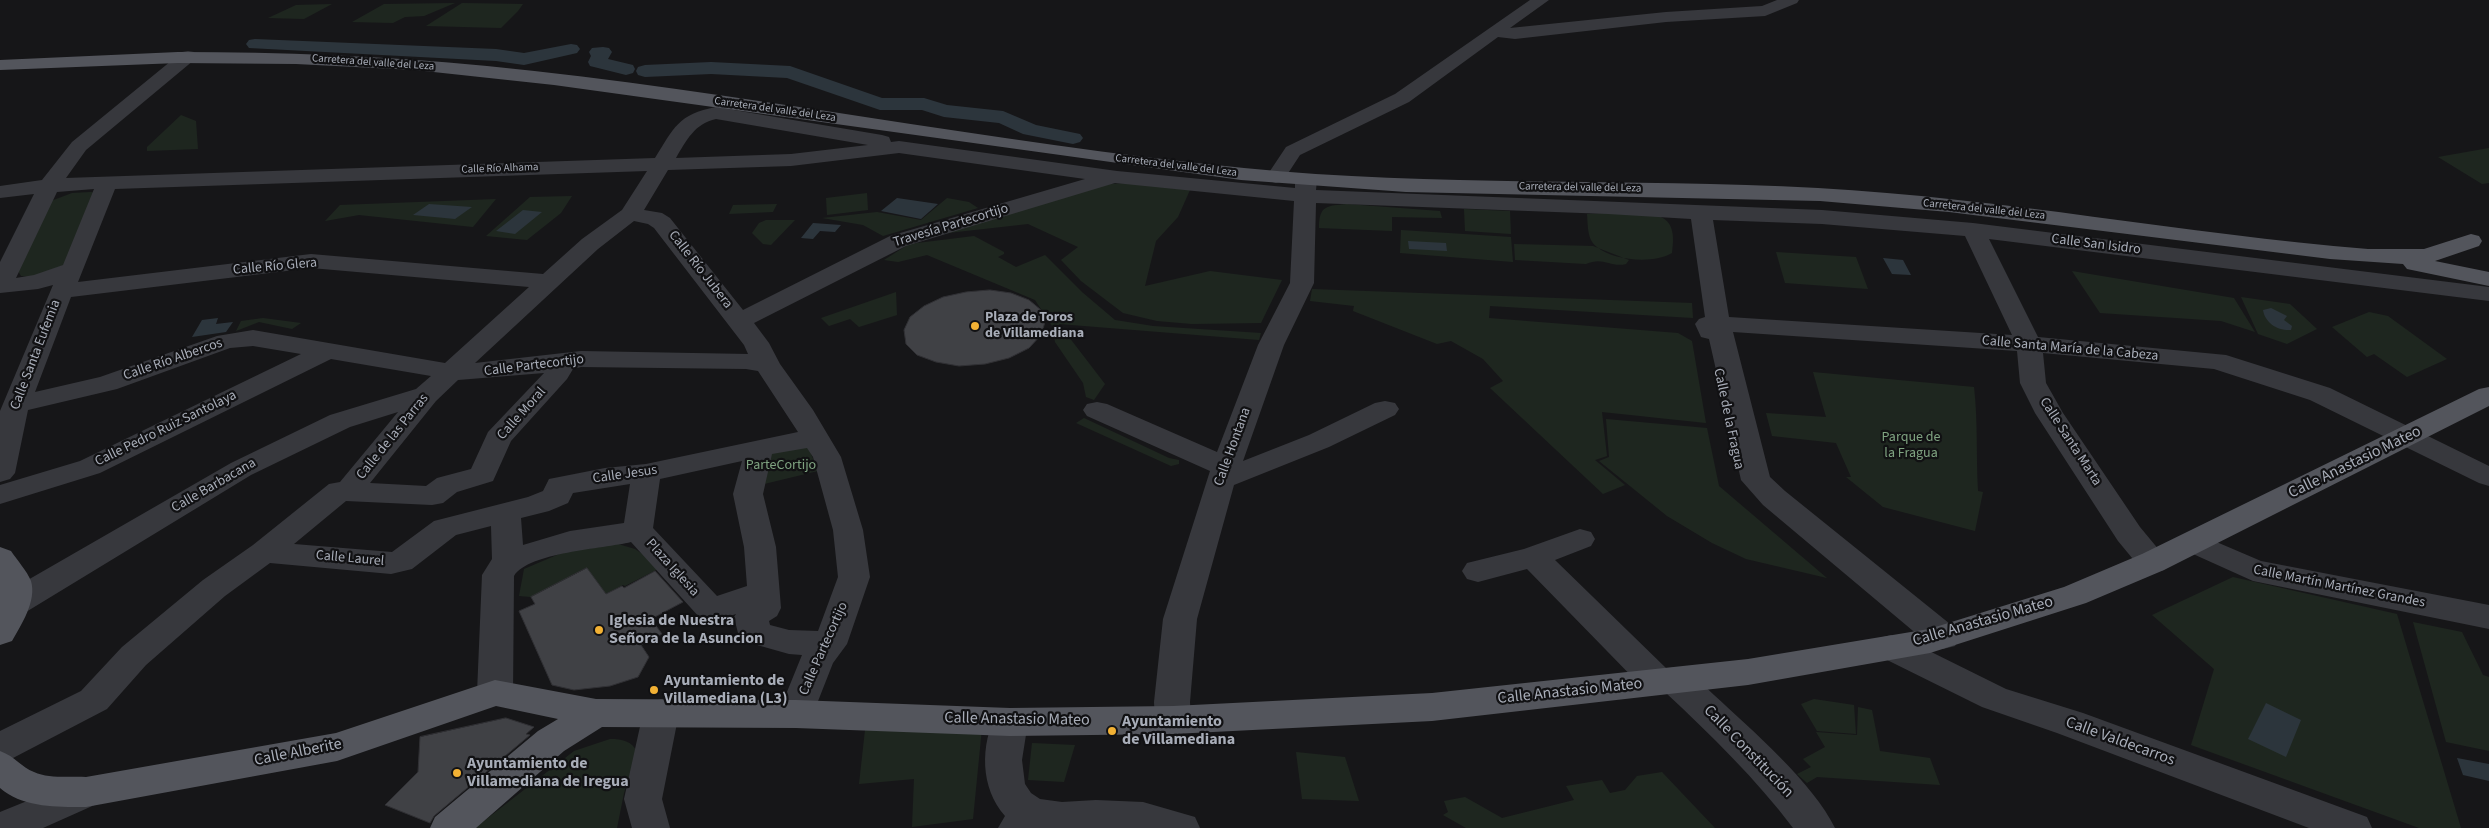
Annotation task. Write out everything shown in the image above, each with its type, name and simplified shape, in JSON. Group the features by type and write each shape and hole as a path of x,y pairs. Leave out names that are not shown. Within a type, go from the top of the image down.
{"main road":[{"name":"Carretera del valle del Leza","path":"0,65 85,59 188,56 313,58 483,71 689,97 1033,148 1276,177 1306,188 1400,185 1765,192 1894,200 2009,212 2207,239 2354,254"},
{"path":"2354,254 2418,256 2444,253 2480,236"},
{"path":"2480,236 2470,249 2476,260 2489,271"},
{"path":"2354,254 2489,279"},
{"name":"Calle Anastasio Mateo","path":"596,713 796,714 1010,722 1173,720 1432,707 1748,672 1936,639 2075,595 2153,562 2489,395"},
{"path":"0,558 15,582 0,633"},
{"path":"495,693 596,713"},
{"name":"Calle Alberite","path":"0,766 21,784 47,791 86,792 337,747 495,693"},
{"path":"449,828 551,741 596,713"}],"street":[{"path":"1276,177 1293,151 1402,98 1494,31 1541,0"},
{"path":"1494,31 1515,34 1666,17 1765,11 1791,0"},
{"path":"2,288 4,278 45,194 79,146 188,56"},
{"name":"Calle de las Parras","path":"0,748 94,700 134,656 214,588 264,552 339,491 348,491 426,395 590,244 630,214 682,131 700,116 716,113 740,116 854,135 925,150"},
{"name":"Calle Río Alhama","path":"91,183 791,160 899,147 925,150"},
{"name":"Calle San Isidro","path":"925,150 1117,176 1701,213 1822,217 1972,230 2489,294"},
{"name":"Travesía Partecortijo","path":"739,321 898,241 1117,176"},
{"path":"0,192 45,194 91,183"},
{"name":"Calle Santa Eufemia","path":"0,473 16,405 105,188 91,183"},
{"name":"Calle Hontana","path":"1173,720 1172,702 1180,619 1224,473 1271,345 1302,283 1306,188"},
{"path":"1701,213 1718,324 1756,480 1774,498 1936,639"},
{"name":"Calle Río Jubera","path":"630,214 654,218 662,223 739,321"},
{"name":"Calle Santa Marta","path":"1972,230 2029,344 2033,384 2049,413 2130,534 2153,562"},
{"name":"Calle Río Glera","path":"2,288 52,281 66,282 311,261 550,282"},
{"name":"Calle Partecortijo","path":"739,321 756,343 767,365 827,457 848,530 854,577 830,644 818,657 796,714"},
{"name":"Calle Santa María de la Cabeza","path":"1718,324 2029,344 2217,361 2320,394 2489,477"},
{"name":"Calle Río Albercos","path":"16,405 108,383 226,341 254,338 451,372"},
{"name":"Calle Pedro Ruiz Santolaya","path":"0,495 90,466 327,351"},
{"name":"Calle Partecortijo","path":"451,372 474,373 502,368 561,364 581,359 746,361 767,365"},
{"name":"Calle Moral","path":"432,496 447,485 483,475 498,438 558,373 561,364"},
{"name":"Calle Barbacana","path":"7,606 241,469 340,421 426,395"},
{"path":"1097,410 1224,473 1319,441 1385,409"},
{"name":"Calle Jesus","path":"445,528 538,504 557,496 559,486 605,477 646,473 759,448 816,438"},
{"path":"759,448 748,494 760,547 765,608 750,617 755,632 788,642 830,644"},
{"name":"Plaza Iglesia","path":"637,530 642,518 646,473"},
{"path":"348,491 432,496 437,499 434,520 438,526 445,528"},
{"path":"495,693 498,575 508,560 505,513"},
{"name":"Calle Laurel","path":"264,552 390,563 401,562 445,528"},
{"name":"Plaza Iglesia","path":"637,530 672,566 697,597 712,610 763,592"},
{"name":"Plaza Iglesia","path":"508,560 570,541 615,536 637,530"},
{"path":"1478,571 1533,557 1580,538"},
{"name":"Calle Martín Martínez Grandes","path":"2193,542 2253,570 2489,617"},
{"name":"Calle Constitución","path":"1533,557 1666,681 1704,706 1790,793 1816,828"},
{"name":"Calle Valdecarros","path":"1891,647 1994,698 2070,723 2353,828"},
{"path":"651,828 643,798 661,713"},
{"path":"1010,722 1002,762 1009,795 1030,813 1181,828"},
{"path":"3,828 47,819 86,792"},
{"path":"1017,828 1032,822 1062,817"}],"green space":[{"path":"455,3 424,16 405,17 393,23 352,22 384,4"},
{"path":"462,3 523,4 501,28 426,26"},
{"path":"332,4 304,19 268,18 296,5"},
{"path":"181,115 196,121 198,149 147,151 147,147"},
{"path":"2489,148 2489,183 2482,184 2438,157"},
{"path":"1126,183 1190,190 1178,217 1156,241 1145,286 1210,271 1282,280 1261,323 1192,324 1157,321 1123,313 1081,281 1061,260 1078,247 1028,224 921,236 1109,184"},
{"path":"72,193 95,193 72,262 33,277 21,276 17,269 51,201"},
{"path":"867,193 868,210 827,215 826,198"},
{"path":"572,196 561,213 527,240 486,236 530,197"},
{"path":"947,198 969,202 978,208 883,236 863,225 822,218 877,212 921,220"},
{"path":"496,199 473,227 359,215 325,221 340,205"},
{"path":"777,204 773,212 729,214 733,205"},
{"path":"1347,204 1440,211 1442,218 1392,217 1392,231 1319,228 1319,220 1326,208"},
{"path":"1464,209 1510,211 1511,234 1465,231"},
{"path":"1643,213 1661,217 1667,221 1671,228 1673,239 1672,253 1655,259 1645,260 1623,258 1604,252 1597,247 1591,240 1587,214"},
{"path":"766,220 795,220 771,245 763,244 752,233 759,223"},
{"path":"1401,230 1511,237 1513,262 1400,253"},
{"path":"974,236 1004,252 1004,254 998,257 1016,267 1045,255 1082,292 1115,320 1153,326 1261,333 1259,340 1059,324 1105,384 1094,400 1086,397 1083,383 1055,342 1052,326 1035,300 927,255 898,262 884,260 909,244"},
{"path":"1514,244 1593,246 1629,260 1626,264 1616,265 1597,261 1586,264 1515,260"},
{"path":"1776,252 1856,257 1868,289 1785,283"},
{"path":"2072,271 2234,298 2255,332 2221,321 2100,313"},
{"path":"1312,289 1692,303 1693,318 1490,306 1489,318 1678,333 1692,341 1706,423 1602,412 1607,456 1595,460 1625,485 1603,494 1490,388 1503,381 1483,359 1451,341 1437,344 1353,311 1354,306 1310,301"},
{"path":"896,292 897,315 859,327 850,319 829,326 821,318"},
{"path":"2241,297 2290,304 2317,329 2287,344 2258,334"},
{"path":"2369,312 2388,316 2447,359 2407,377 2374,354 2367,357 2332,327"},
{"path":"263,318 301,323 292,329 259,322 236,331 241,321"},
{"name":"Parque de la Fragua","path":"1813,372 1974,387 1978,491 1983,492 1975,531 1883,507 1846,477 1851,477 1836,443 1772,436 1766,413 1826,417"},
{"path":"1084,418 1169,458 1179,460 1179,464 1171,466 1076,423"},
{"path":"1606,419 1707,428 1719,486 1827,578 1746,559 1712,543 1667,516 1599,461 1609,457"},
{"name":"ParteCortijo","path":"807,444 818,471 760,485 763,453"},
{"path":"618,544 635,549 662,567 606,594 586,568 531,597 519,596 524,569 571,549"},
{"path":"2233,577 2397,614 2461,828 2419,828 2191,745 2214,669 2152,615"},
{"path":"2413,622 2462,632 2483,675 2489,677 2489,751 2446,742"},
{"path":"1814,699 1854,705 1856,734 1817,731 1801,704"},
{"path":"1858,707 1872,710 1880,751 1930,758 1940,785 1817,777 1807,783 1797,774 1811,767 1803,759 1825,747 1816,732 1857,735"},
{"path":"982,728 973,819 912,827 914,779 859,784 865,730"},
{"path":"610,739 626,741 637,752 624,793 617,828 475,828 574,751"},
{"path":"1032,743 1075,745 1064,782 1028,780"},
{"path":"1296,752 1345,757 1359,801 1302,799"},
{"path":"1662,772 1715,828 1466,828 1443,815 1448,812 1444,801 1465,797 1502,818 1574,800 1566,786 1602,780 1610,793 1625,790 1637,776"}],"shaded area":[{"path":"897,198 938,204 921,219 881,211"},
{"path":"429,204 472,207 455,219 413,215"},
{"path":"523,210 542,212 515,234 496,231"},
{"path":"813,223 841,225 835,232 820,231 813,239 801,238"},
{"path":"1408,241 1446,243 1447,251 1409,249"},
{"path":"1883,258 1903,260 1911,275 1892,274"},
{"path":"2271,308 2287,316 2284,320 2292,326 2291,330 2277,328 2266,319 2263,310"},
{"path":"218,318 216,324 233,322 226,332 192,337 202,320"},
{"path":"2266,703 2301,720 2286,757 2248,739"},
{"path":"2457,758 2489,764 2489,781 2463,775"}],"building":[{"name":"Plaza de Toros de Villamediana","path":"990,290 1011,293 1029,300 1041,310 1045,322 1041,335 1029,348 1009,358 985,364 959,366 936,362 917,355 906,344 904,330 910,317 924,306 943,297 966,292"},
{"name":"Iglesia de Nuestra Señora de la Asuncion","path":"587,568 606,594 622,586 624,588 655,571 683,602 651,619 662,634 641,645 649,657 638,677 610,686 574,690 552,685 519,611 535,604 531,597"},
{"name":"Ayuntamiento de Villamediana de Iregua","path":"506,718 534,727 526,734 530,735 434,816 430,823 385,805 418,772 420,737"}],"waterway":[{"path":"255,44 496,55 524,59 571,49"},
{"path":"598,52 603,52 597,62 626,69"},
{"path":"645,71 711,68 790,72 816,83 880,104 924,104 944,111 1003,117 1030,130 1073,138"}],"place":[{"name":"Plaza de Toros de Villamediana","path":"975,326"},
{"name":"Iglesia de Nuestra Señora de la Asuncion","path":"599,630"},
{"name":"Ayuntamiento de Villamediana (L3)","path":"654,690"},
{"name":"Ayuntamiento de Villamediana","path":"1112,731"},
{"name":"Ayuntamiento de Villamediana de Iregua","path":"457,773"}]}
